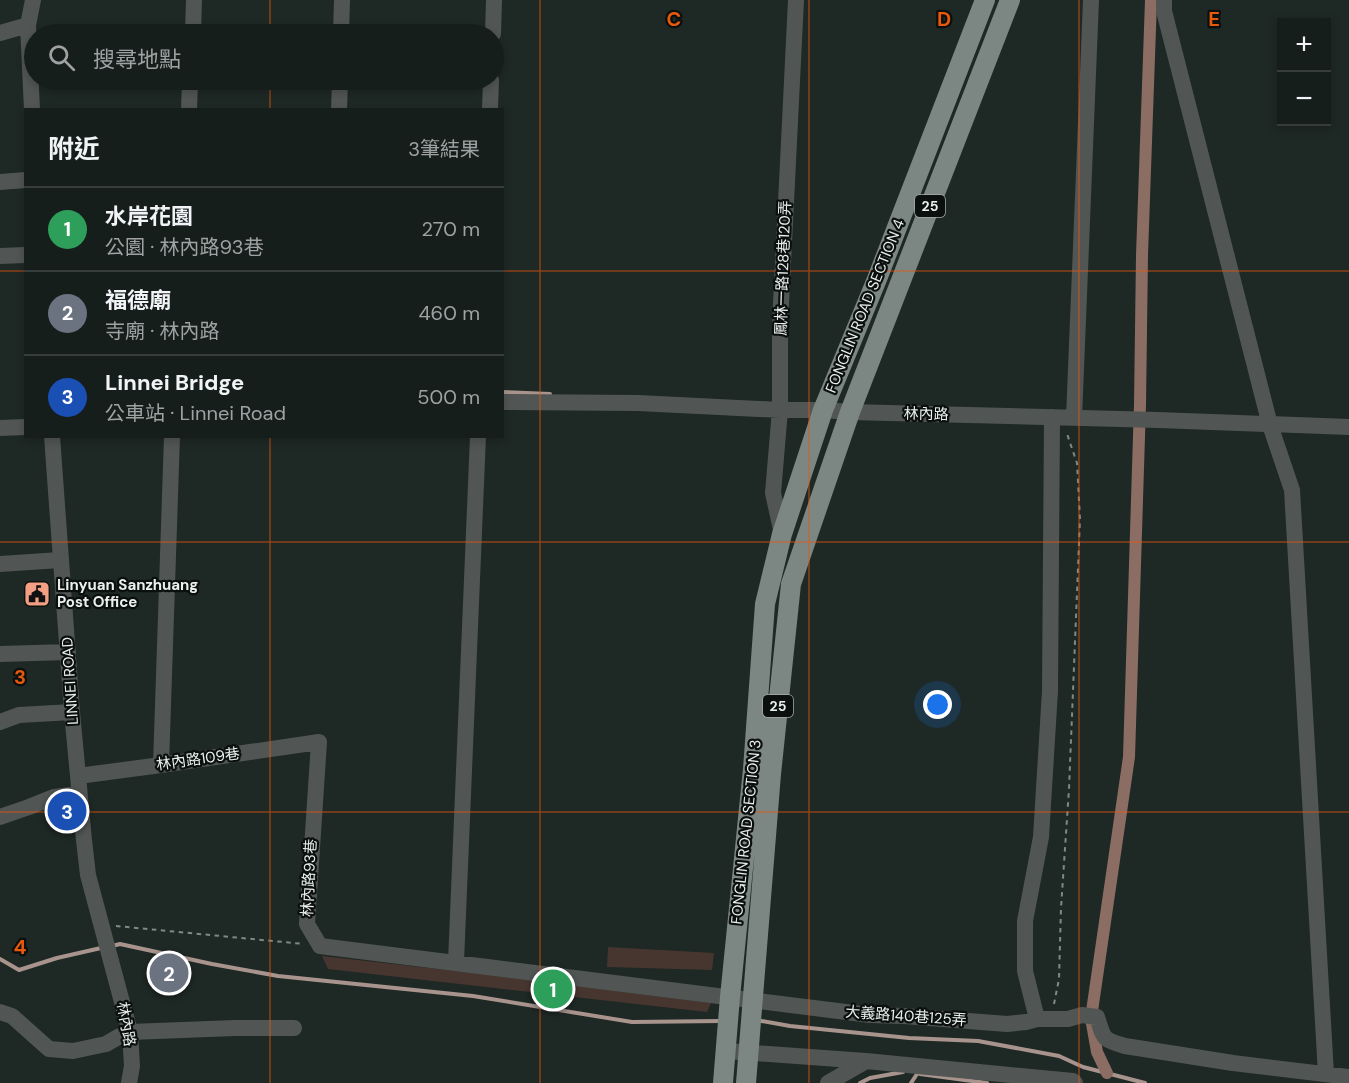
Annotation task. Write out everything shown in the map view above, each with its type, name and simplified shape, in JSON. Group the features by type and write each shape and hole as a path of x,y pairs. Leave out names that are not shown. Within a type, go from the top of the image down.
{"main road":[{"name":"FONGLIN ROAD SECTION 4","path":"823,410 877,279 985,0"},
{"name":"FONGLIN ROAD SECTION 4","path":"850,412 1010,0"},
{"name":"FONGLIN ROAD SECTION 3","path":"723,1083 753,769 765,604 782,534 823,410"},
{"name":"FONGLIN ROAD SECTION 3","path":"746,1083 771,774 791,584 850,412"}],"street":[{"path":"28,24 33,0"},
{"path":"193,24 194,0"},
{"path":"341,24 342,0"},
{"path":"493,24 494,0"},
{"name":"鳳林一路128巷120弄","path":"782,534 773,493 780,410 780,324 795,0"},
{"path":"1045,1019 1025,971 1025,921 1041,837 1063,418 1091,0"},
{"path":"1164,0 1164,11 1270,425 1292,490 1326,1074 1349,1077"},
{"path":"0,33 24,26"},
{"path":"31,90 32,108"},
{"path":"189,108 190,90"},
{"path":"339,108 340,90"},
{"path":"490,108 491,90"},
{"path":"0,182 24,180"},
{"path":"0,256 24,255"},
{"name":"林內路","path":"504,402 638,403 780,410 1349,427"},
{"path":"0,428 24,427"},
{"name":"LINNEI ROAD","path":"52,438 78,776 88,875 101,924"},
{"path":"161,765 172,438"},
{"path":"320,946 456,962 478,438"},
{"path":"0,564 60,560"},
{"path":"0,654 68,652"},
{"path":"0,722 19,715 72,712"},
{"name":"林內路109巷","path":"78,776 319,742"},
{"name":"林內路93巷","path":"319,742 307,924 320,946"},
{"path":"0,817 54,797 80,794"},
{"name":"林內路","path":"101,924 130,1032 132,1066 129,1083"},
{"name":"大義路140巷125弄","path":"456,962 753,1005 870,1015 1007,1024 1089,1016 1105,1038 1125,1046 1233,1063 1326,1074"},
{"path":"0,1012 12,1016 49,1049 73,1051 106,1044 130,1032 294,1028"},
{"path":"726,1046 1075,1083"},
{"path":"828,1083 866,1061"}],"path":[{"path":"1045,1019 1059,979 1080,519 1077,463 1063,418"},
{"path":"101,924 320,946"}],"shaded area":[{"path":"608,947 714,953 712,970 607,967"},
{"path":"322,956 711,1003 707,1012 328,969"}],"waterway":[{"path":"1107,1073 1097,1052 1091,1018 1129,757 1151,0"},
{"path":"504,392 550,394"},
{"path":"112,946 120,944 278,976 473,996 632,1022 721,1021"},
{"path":"0,959 19,970 101,948"},
{"path":"756,1020 790,1026 909,1038 978,1041 1059,1056 1083,1067 1145,1083"},
{"path":"860,1083 870,1078 903,1072"},
{"path":"911,1083 917,1074"},
{"path":"920,1074 987,1083"}],"place":[{"name":"Linyuan Sanzhuang Post Office","path":"37,594"},
{"name":"Linnei Bridge","path":"67,811"},
{"name":"福德廟","path":"169,973"},
{"name":"水岸花園","path":"553,989"}]}
